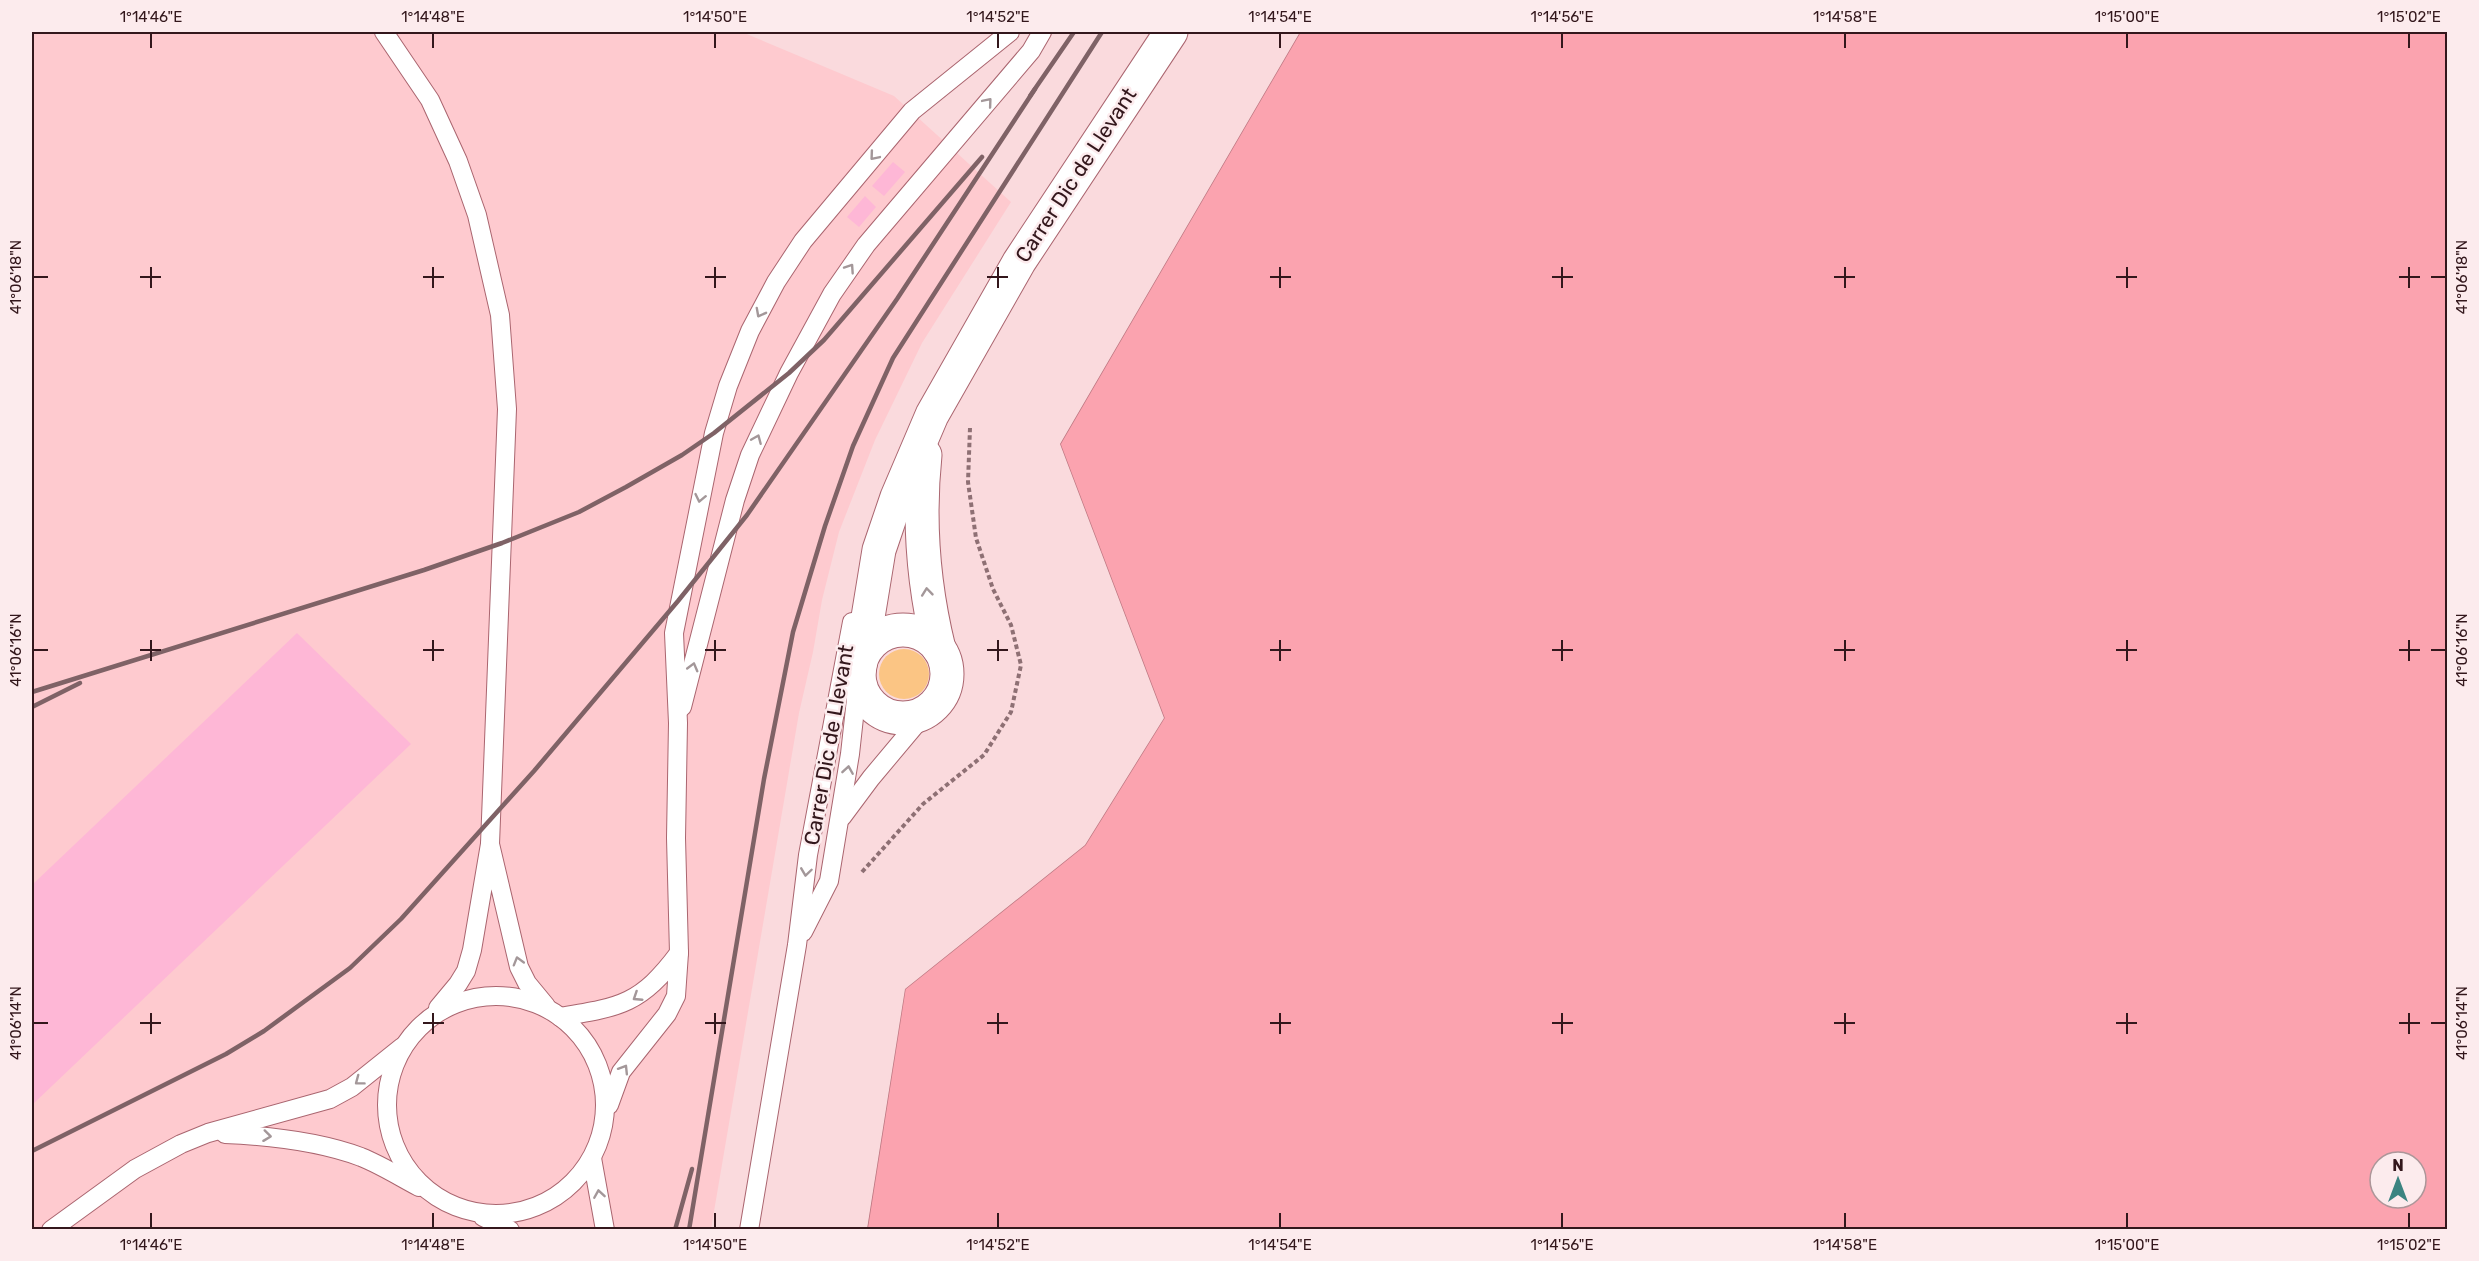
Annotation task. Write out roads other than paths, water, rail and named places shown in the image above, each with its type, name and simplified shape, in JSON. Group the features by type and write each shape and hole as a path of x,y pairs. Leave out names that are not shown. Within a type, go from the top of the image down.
{"street":[{"name":"Carrer Dic de Llevant","path":"932,415 922,485 922,544 928,603 939,649 946,664 947,678 942,693 928,710 904,718 890,716 868,700 861,687 859,672 879,550 897,497 932,415 1019,262 1171,32"},
{"name":"Carrer Dic de Llevant","path":"859,672 862,657 870,644 883,634 896,630 921,633 939,649"}],"lane":[{"path":"51,1230 135,1169 181,1144 330,1099 352,1087 404,1045 446,1000 466,971 472,950 490,844 507,409 500,315 477,214 458,161 430,100 384,32"},
{"path":"467,1210 504,1214 538,1205 570,1186 592,1158 605,1124 612,1092 621,1072 667,1014 676,996 679,953 676,838 678,723 674,633 678,602 714,433 728,386 750,331 776,282 803,241 912,111 1010,32"},
{"path":"678,723 735,500 759,435 789,373 832,294 866,245 1031,51 1041,32"},
{"name":"Carrer Dic de Llevant","path":"749,1230 797,945 808,855 840,674 857,600 879,550"},
{"name":"Carrer Dic de Llevant","path":"797,945 829,881 859,672"},
{"path":"839,821 871,778 928,710"},
{"path":"490,844 519,967 536,996 576,1030 596,1058 605,1090 605,1124"},
{"path":"425,1022 453,1005 485,996 518,998 555,1013 612,1008 646,991 661,977 679,953"},
{"path":"404,1045 391,1076 387,1109 393,1142 410,1172 434,1195"},
{"path":"208,1134 265,1136 315,1144 362,1158 510,1230"},
{"path":"592,1158 605,1230"}],"railway":[{"path":"1030,96 1074,32"},
{"path":"689,1230 764,779 793,632 825,526 853,446 893,358 1102,32"},
{"path":"32,1151 226,1054 264,1031 350,968 401,919 534,771 678,601 747,515 897,299 1035,89"},
{"path":"32,692 424,570 502,543 579,512 626,487 682,455 714,433 789,373 824,340 982,157"},
{"path":"32,707 80,683"},
{"path":"675,1230 692,1169"}]}
